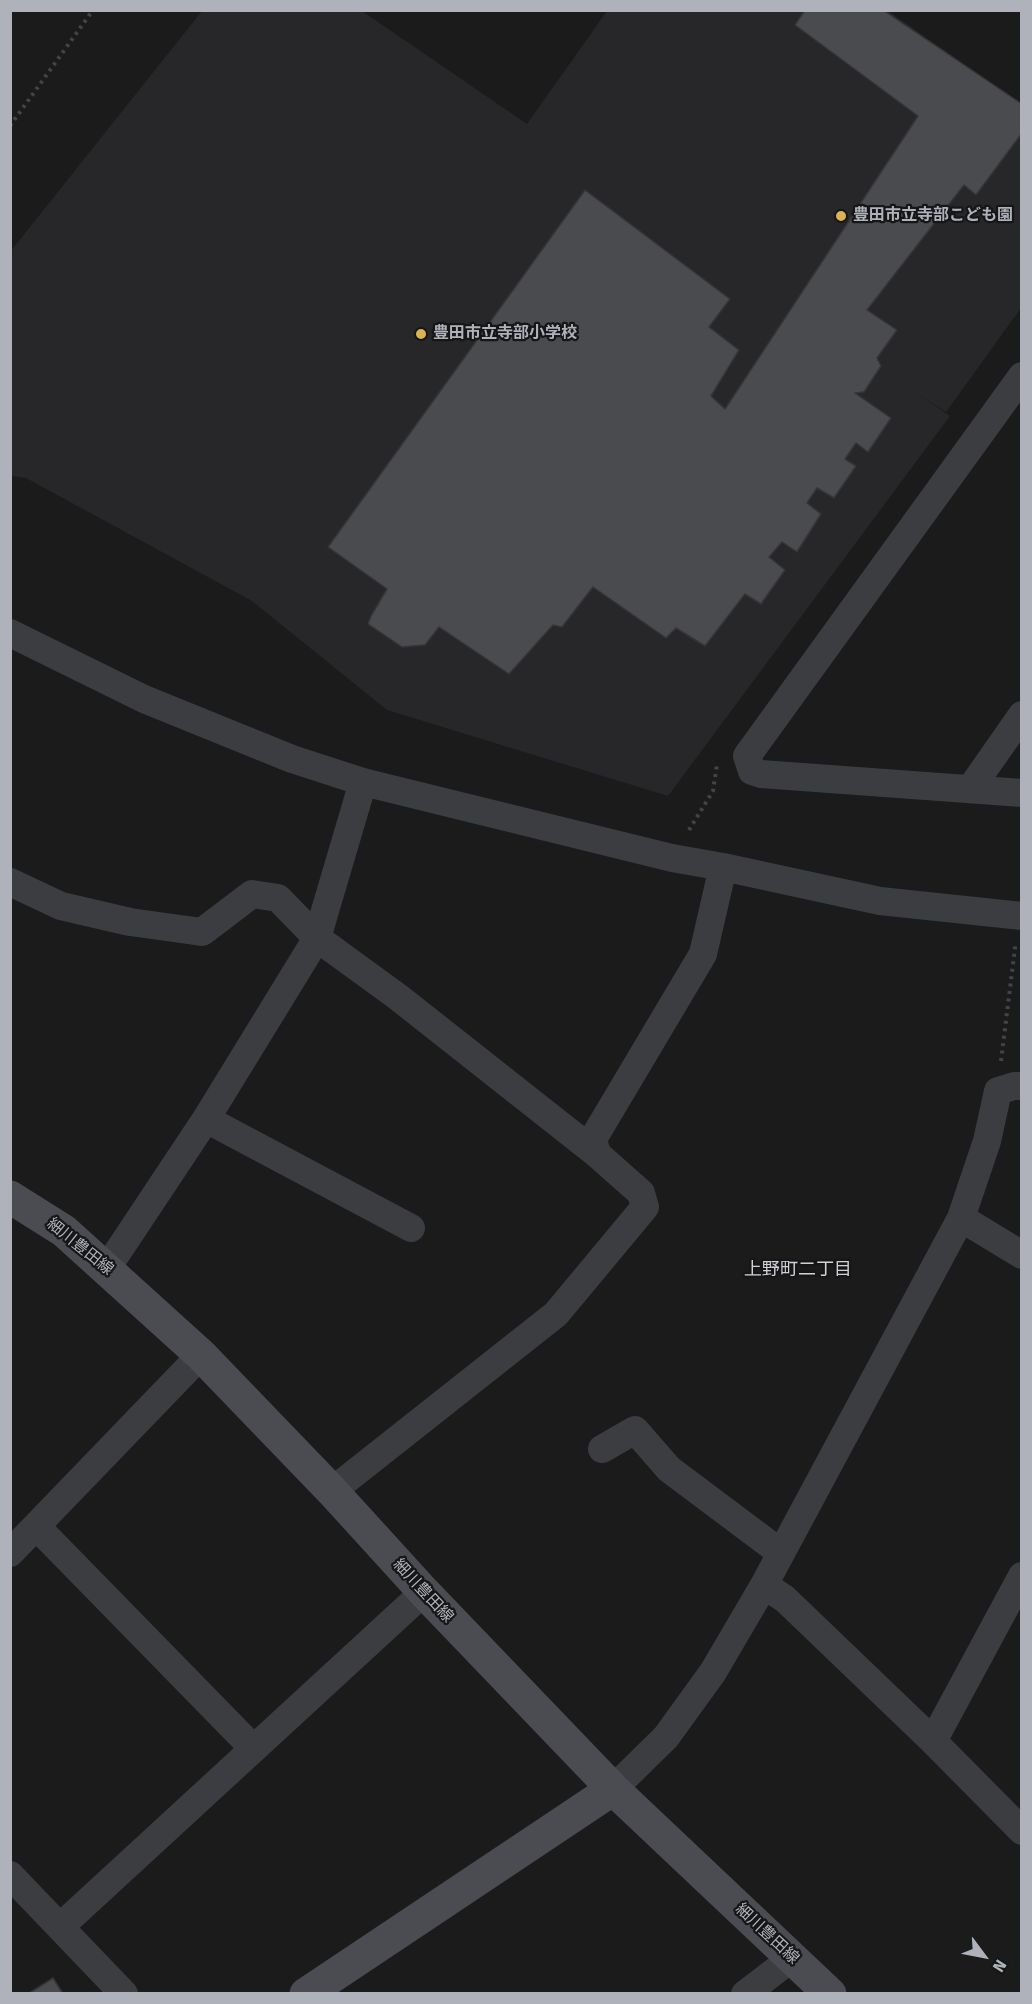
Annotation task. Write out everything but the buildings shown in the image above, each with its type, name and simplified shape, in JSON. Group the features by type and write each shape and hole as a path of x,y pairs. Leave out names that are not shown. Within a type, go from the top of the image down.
{"main road":[{"name":"細川豊田線","path":"10,1197 64,1230 201,1355 332,1491 424,1593 613,1789 830,1994"},
{"path":"306,1994 613,1789"}],"street":[{"path":"1022,376 747,756 752,771 761,774 1022,793"},
{"path":"10,633 144,699 292,759 363,782 672,858 880,901 1015,915"},
{"path":"971,788 1022,715"},
{"path":"107,1268 206,1119 317,938 363,782"},
{"path":"597,1154 593,1139 703,954 723,867"},
{"path":"10,882 61,906 130,922 202,932 252,894 278,898 317,938 398,997 597,1154 641,1193 645,1207 556,1314 332,1491"},
{"path":"613,1789 666,1737 713,1672 764,1585 961,1218 987,1140 1010,1088"},
{"path":"206,1119 411,1228"},
{"path":"961,1218 1022,1255"},
{"path":"10,1553 38,1527 201,1355"},
{"path":"602,1449 635,1430 669,1469 781,1553"},
{"path":"38,1527 253,1748"},
{"path":"933,1741 1022,1576"},
{"path":"764,1585 785,1599 933,1741 1022,1831"},
{"path":"60,1927 424,1593"},
{"path":"14,1885 60,1927 124,1994"},
{"path":"745,1994 792,1958"}],"path":[{"path":"10,126 93,10"},
{"path":"672,858 713,791 718,757"},
{"path":"1010,1088 1015,915"}],"shaded area":[{"name":"豊田市立寺部小学校","path":"202,11 362,11 527,124 607,11 888,11 1021,104 1021,308 946,412 920,395 950,416 668,796 387,710 252,601 26,478 11,476 10,252"}],"place":[{"name":"豊田市立寺部こども園","path":"841,216"},
{"name":"豊田市立寺部小学校","path":"421,334"}],"district":[{"name":"上野町二丁目","path":"798,1270"}]}
